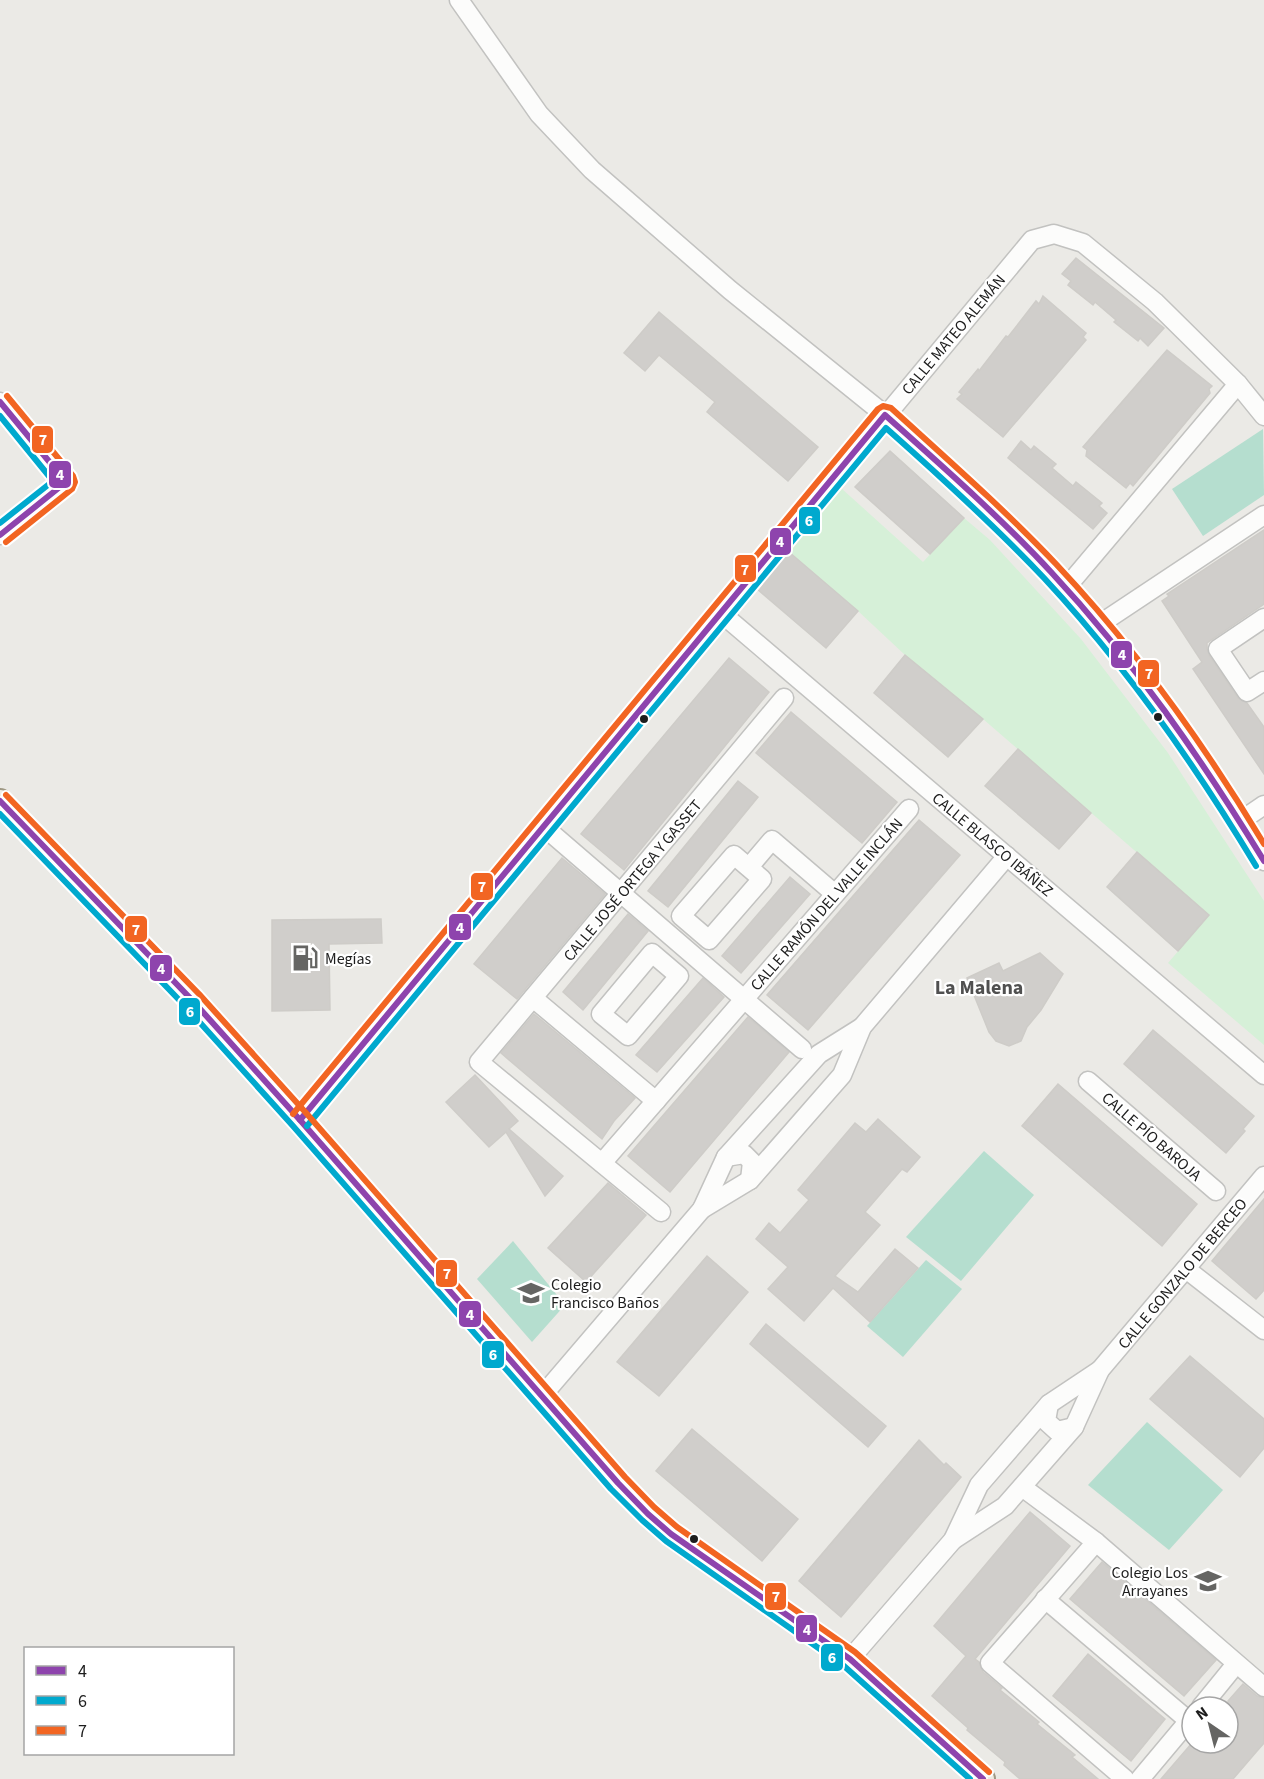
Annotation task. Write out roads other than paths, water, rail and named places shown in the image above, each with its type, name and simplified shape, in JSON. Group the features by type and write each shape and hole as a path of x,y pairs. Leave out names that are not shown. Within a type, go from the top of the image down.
{"main road":[{"path":"0,801 192,1000 618,1483 648,1514 671,1534 850,1659 983,1779"}],"street":[{"path":"459,0 540,114 592,170 730,290 885,415 975,496 1051,572 1133,669 1197,754 1264,861"},
{"name":"CALLE MATEO ALEMÁN","path":"300,1120 1032,240 1054,234 1083,243 1155,302 1238,384"},
{"path":"1065,589 1238,384 1264,416"},
{"path":"0,402 66,482 1,533"},
{"path":"1097,626 1264,515"},
{"name":"CALLE BLASCO IBÁÑEZ","path":"721,613 1264,1075"},
{"path":"1264,618 1218,649 1247,693 1264,681"},
{"name":"CALLE JOSÉ ORTEGA Y GASSET","path":"602,1163 479,1062 784,698"},
{"path":"1239,822 1264,805"},
{"name":"CALLE RAMÓN DEL VALLE INCLÁN","path":"602,1163 909,809"},
{"name":"CALLE RAMÓN DEL VALLE INCLÁN","path":"543,826 744,999 811,1051 820,1068 828,1075 842,1075"},
{"path":"749,867 772,840 834,894"},
{"path":"734,855 749,867 762,879 709,940 681,916 734,855"},
{"path":"702,1209 750,1180 842,1075 862,1027 1007,856"},
{"path":"667,965 697,929"},
{"path":"652,953 667,965 679,976 628,1036 601,1014 652,953"},
{"path":"533,998 656,1101"},
{"path":"595,1051 616,1026"},
{"path":"542,1396 702,1209 726,1157 811,1051 862,1027"},
{"name":"CALLE PÍO BAROJA","path":"1088,1081 1216,1191"},
{"path":"726,1157 744,1154 752,1162 750,1180"},
{"path":"602,1163 661,1212"},
{"name":"CALLE GONZALO DE BERCEO","path":"953,1540 1005,1506 1022,1487 1074,1426 1100,1370 1264,1176"},
{"path":"1185,1269 1262,1323"},
{"name":"CALLE GONZALO DE BERCEO","path":"850,1659 953,1540 979,1485 1049,1404 1100,1370"},
{"path":"1049,1404 1046,1421 1057,1431 1074,1426"},
{"path":"979,1485 996,1483 1007,1492 1005,1506"},
{"path":"1022,1487 1096,1542 1264,1687"},
{"path":"1096,1542 990,1663 1125,1779"},
{"path":"1045,1599 1180,1704"},
{"path":"1210,1695 1236,1664"},
{"path":"1140,1779 1180,1732"}],"place":[{"name":"Megías","path":"305,958"},
{"name":"Colegio Francisco Baños","path":"531,1293"},
{"name":"Colegio Los Arrayanes","path":"1208,1581"}],"district":[{"name":"La Malena","path":"979,987"}]}
